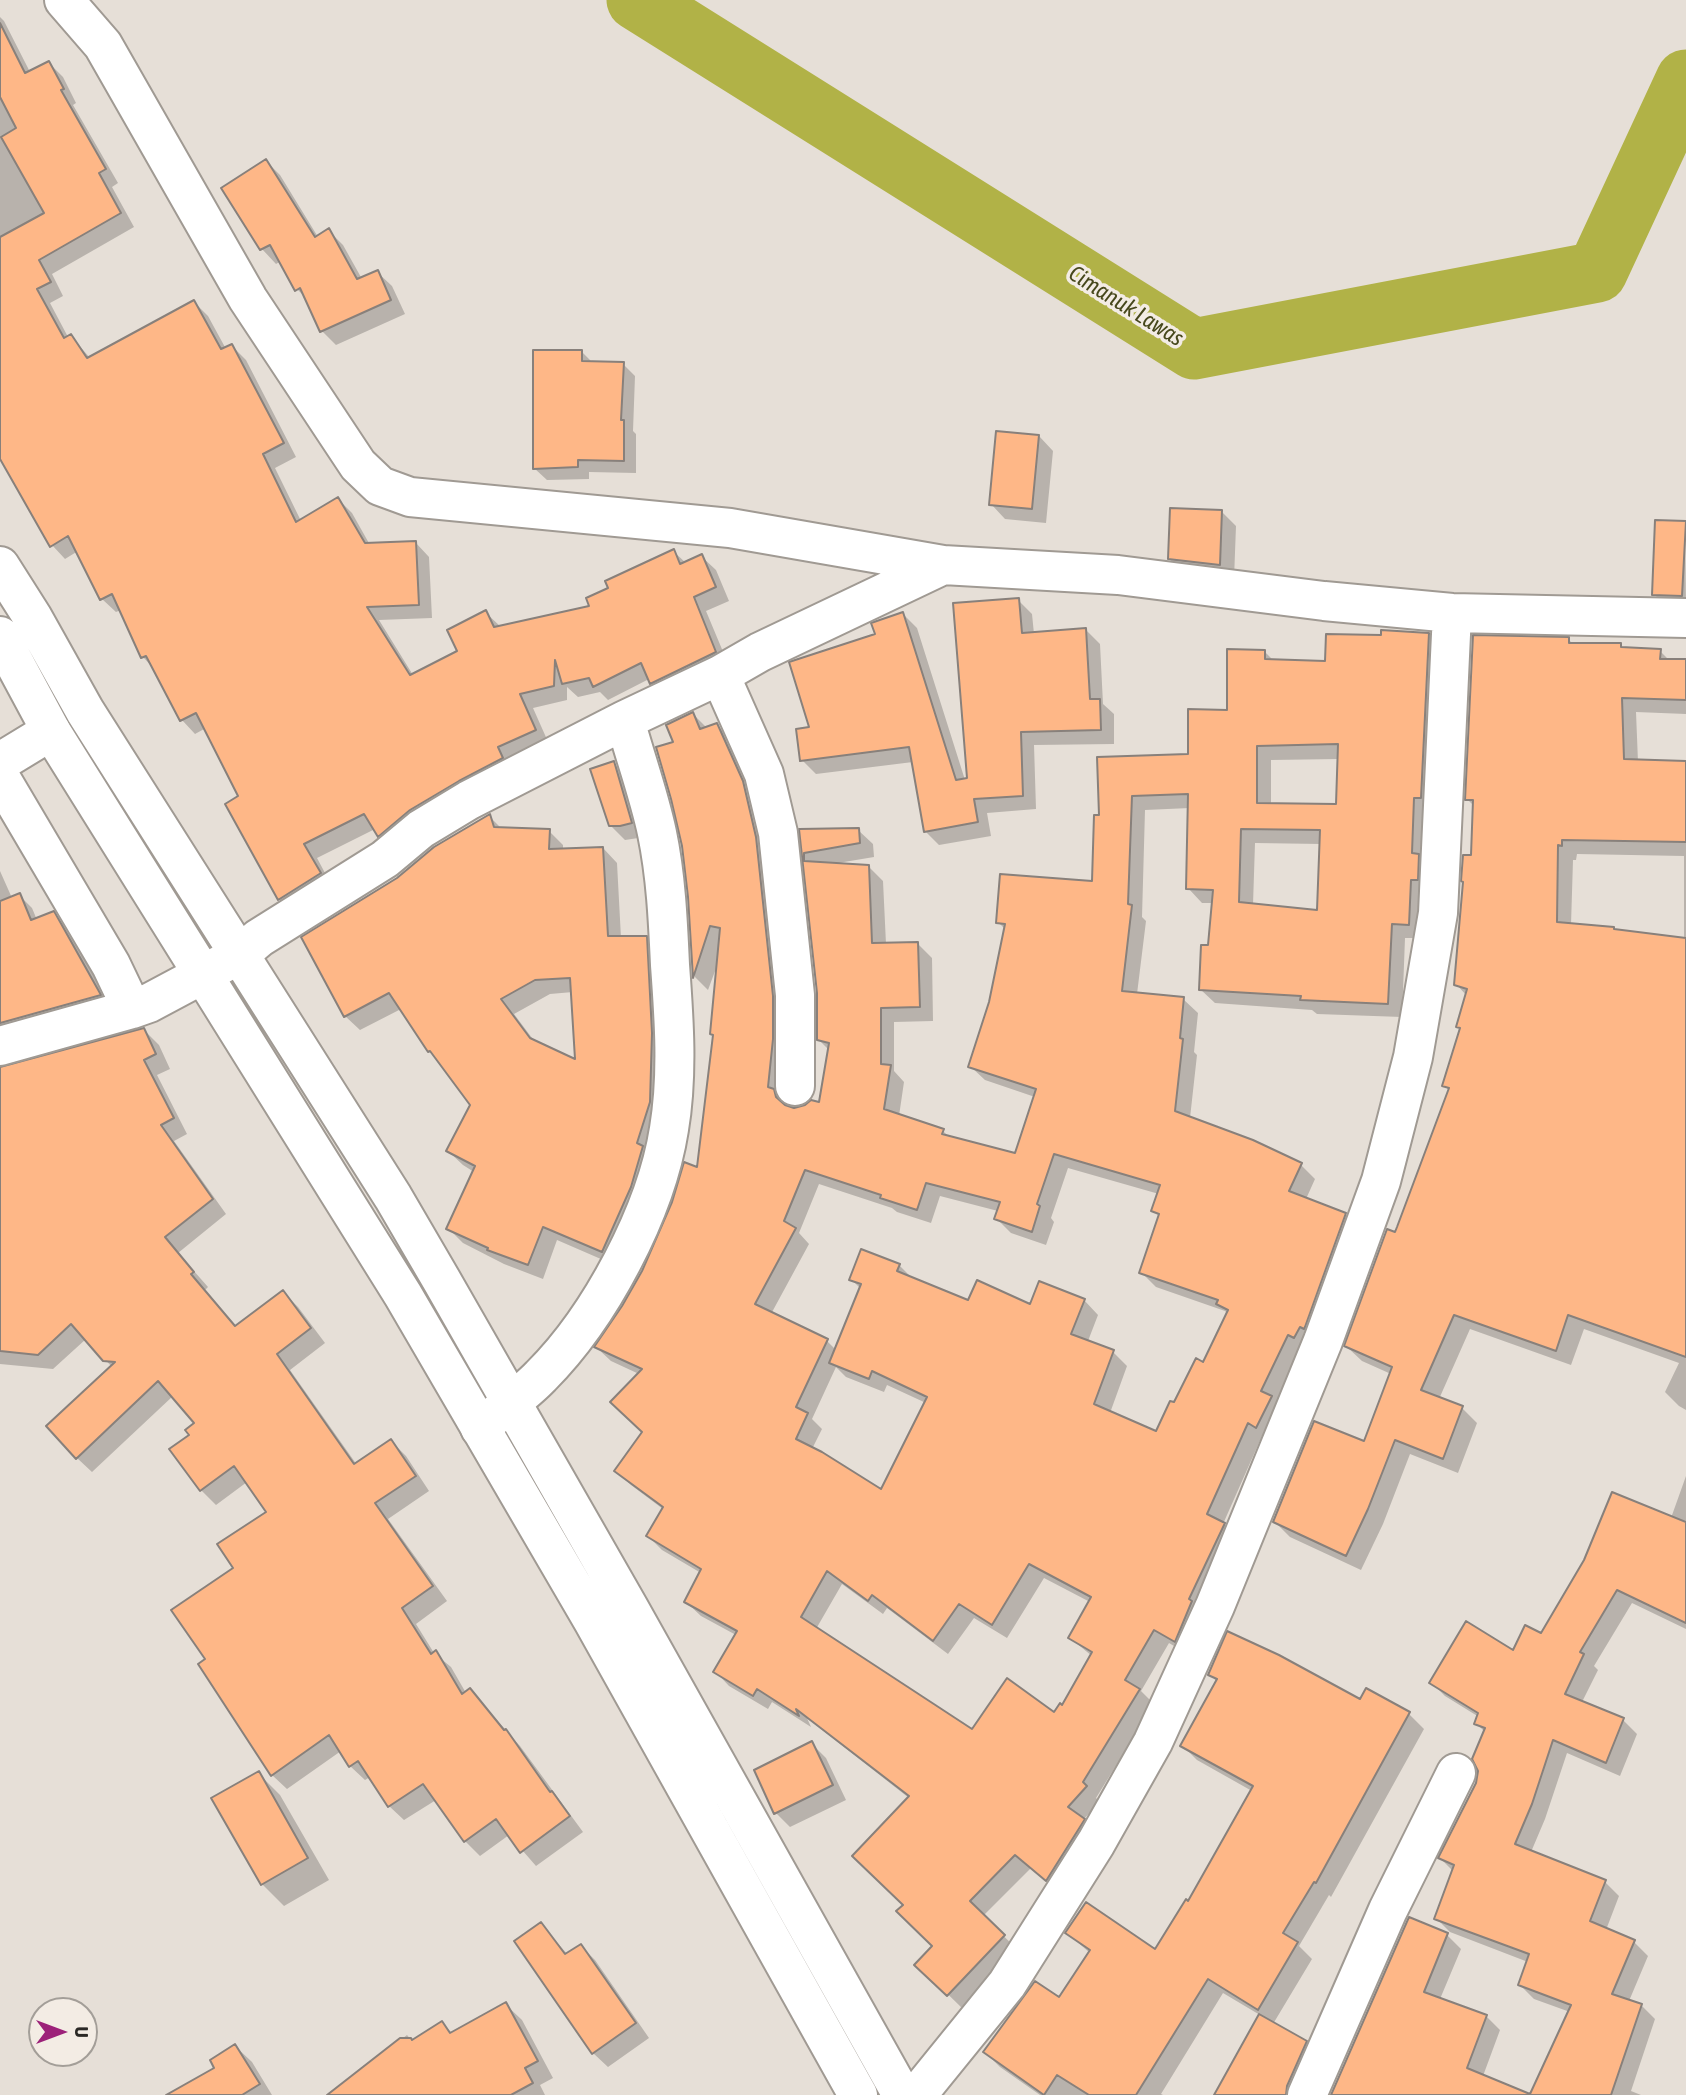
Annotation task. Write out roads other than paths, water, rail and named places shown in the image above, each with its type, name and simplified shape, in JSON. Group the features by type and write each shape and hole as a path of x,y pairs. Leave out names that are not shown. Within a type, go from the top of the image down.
{"street":[{"path":"64,0 103,45 248,299 358,465 380,485 410,497 730,528 943,565 1118,575 1324,601 1452,613 1686,618"},
{"path":"0,1046 166,993 248,947 385,859 421,829 469,800 720,675 760,652 943,565"},
{"path":"0,566 33,618 85,711 248,947 442,1281 524,1390 738,1803 917,2089 1007,1984 1096,1843 1153,1742 1215,1606 1323,1341 1381,1181 1413,1057 1438,913 1452,613"},
{"path":"0,636 51,731 166,993 342,1195 593,1621 858,2095"},
{"path":"720,675 764,774 778,832 795,995 795,1086"},
{"path":"0,762 85,711"},
{"path":"480,1428 524,1390 582,1326 625,1256 655,1189 669,1129 674,1036 667,907 657,832 625,720"},
{"path":"0,777 111,965 166,993"},
{"path":"342,1195 376,1170"},
{"path":"1307,2095 1388,1910 1456,1773"},
{"path":"707,1825 738,1803"}],"waterway":[{"name":"Cimanuk Lawas","path":"637,0 1194,349 1597,272 1686,80"}]}
